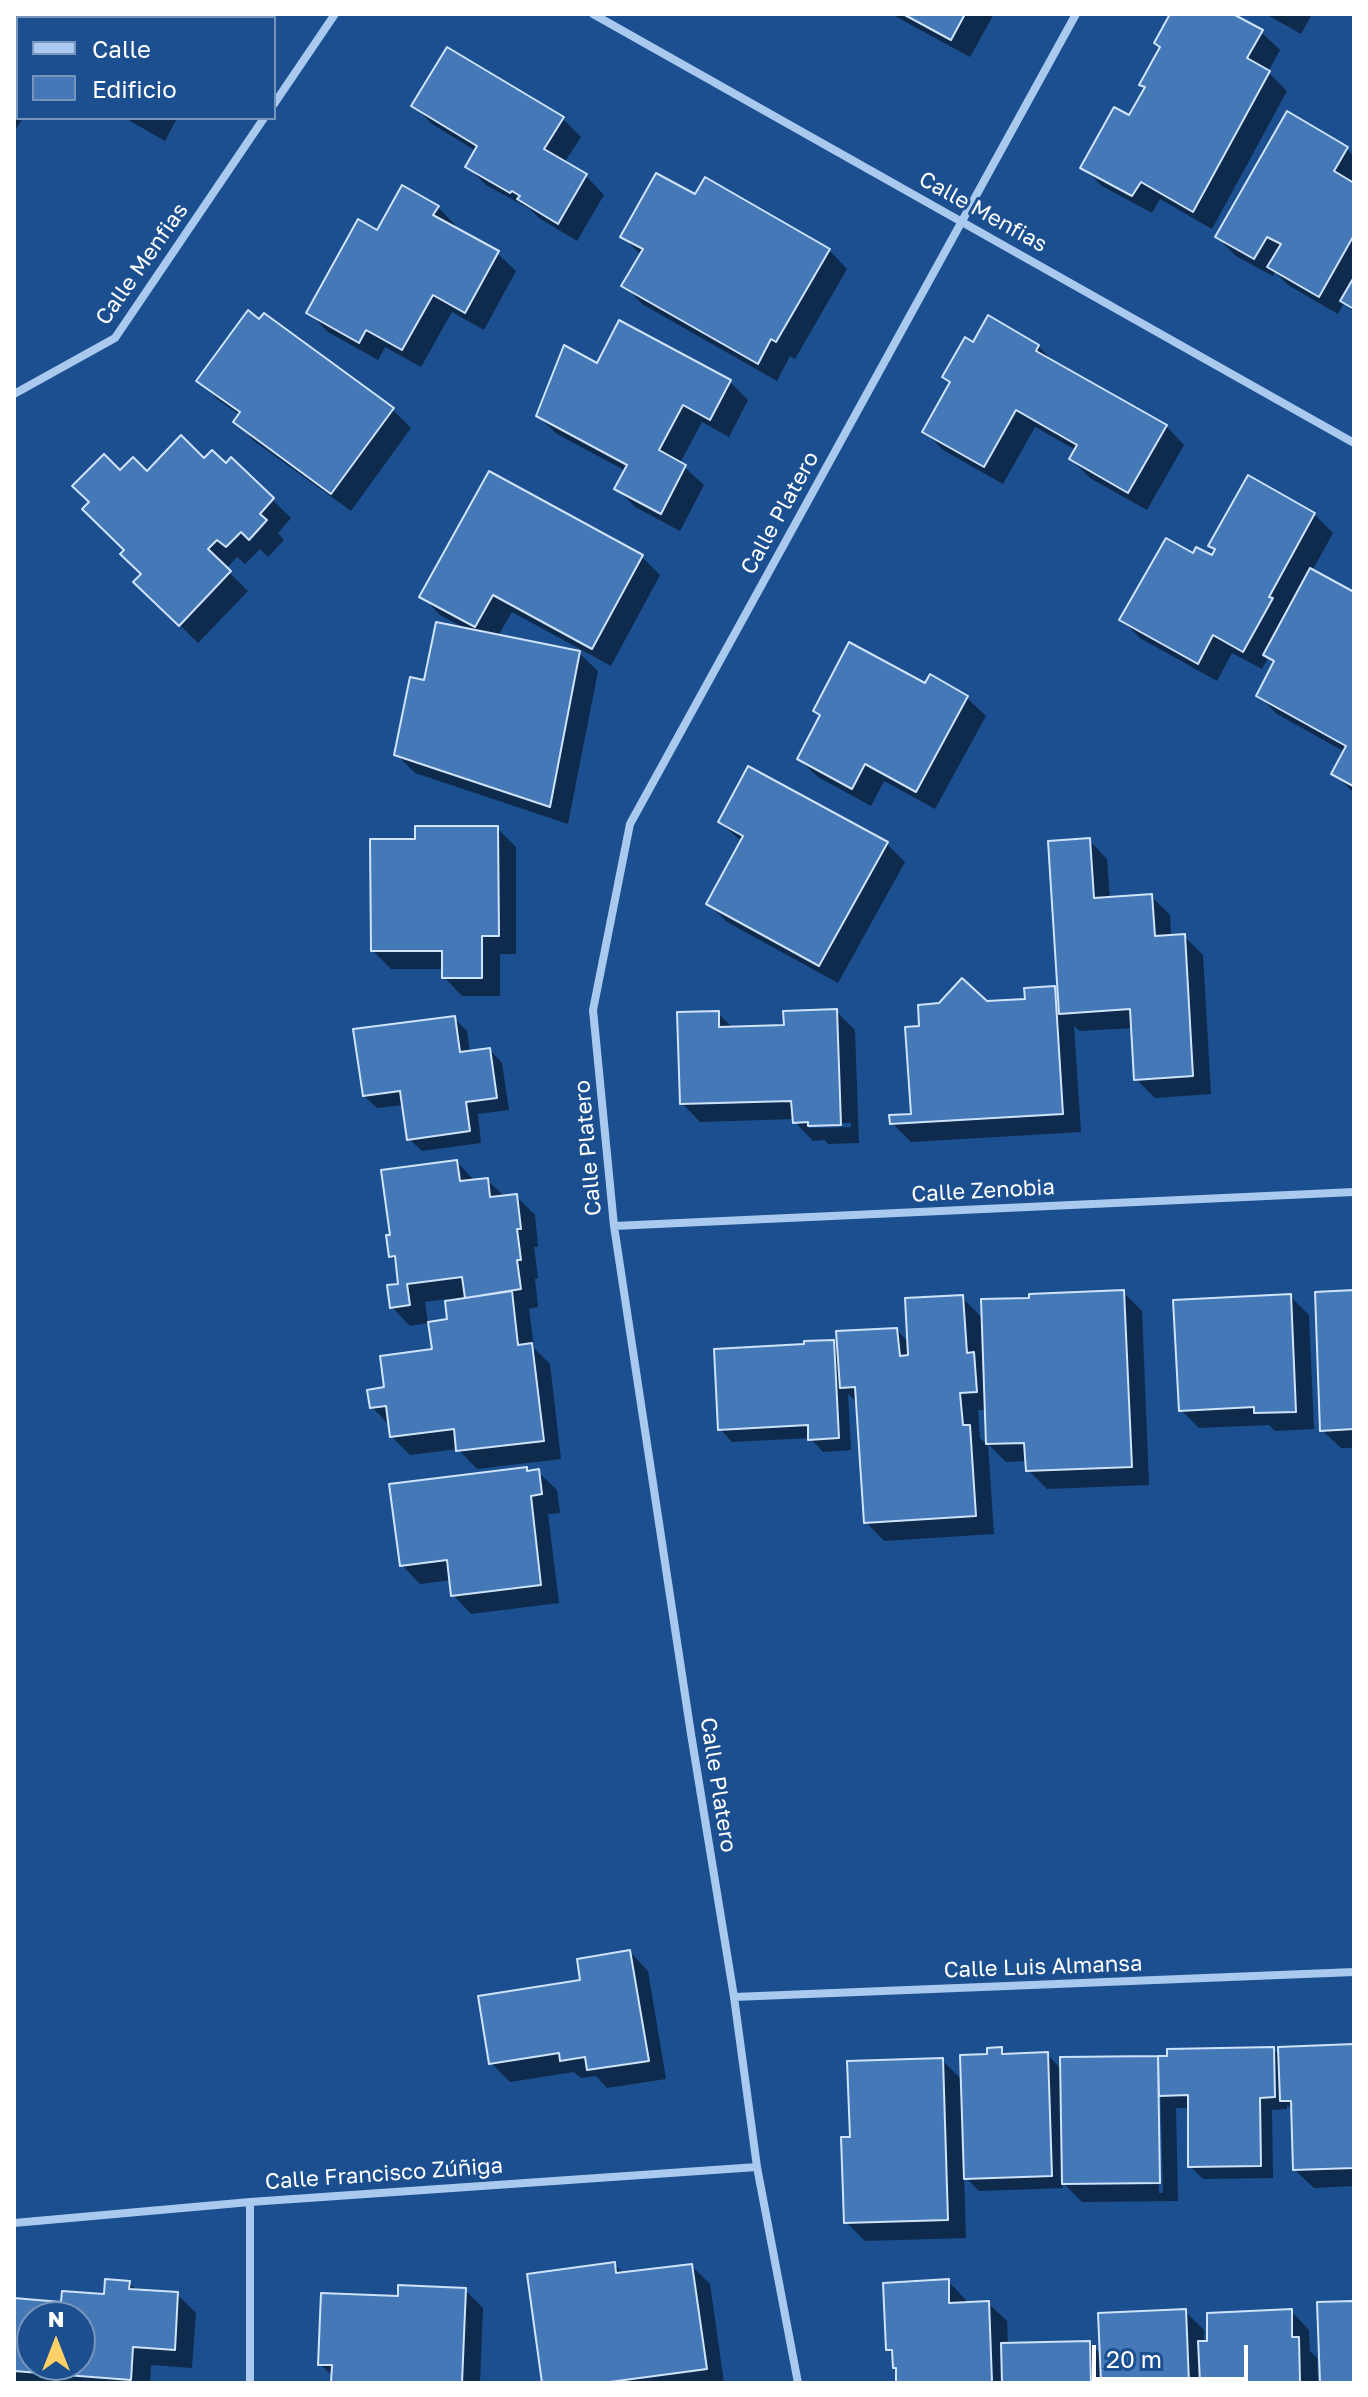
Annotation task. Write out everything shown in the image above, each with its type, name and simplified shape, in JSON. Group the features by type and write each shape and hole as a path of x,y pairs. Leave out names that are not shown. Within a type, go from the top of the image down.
{"street":[{"path":"276,101 335,14"},
{"name":"Calle Menfias","path":"593,14 1354,443"},
{"name":"Calle Platero","path":"798,2383 757,2167 734,1997 614,1226 593,1010 630,824 1076,14"},
{"name":"Calle Menfias","path":"14,394 115,338 263,120"},
{"name":"Calle Zenobia","path":"614,1226 1354,1192"},
{"name":"Calle Luis Almansa","path":"734,1997 1354,1972"},
{"name":"Calle Francisco Zúñiga","path":"14,2223 250,2202 757,2167"},
{"path":"250,2202 250,2383"}],"building":[{"path":"54,14 190,14 189,16"},
{"path":"903,14 965,14 951,40"},
{"path":"1170,14 1233,14 1263,30 1247,58 1270,71 1193,212 1141,182 1132,196 1080,168 1114,107 1129,115 1145,87 1139,85 1160,47 1154,43"},
{"path":"447,47 564,117 544,149 587,174 558,224 517,199 520,196 512,191 510,193 465,167 477,146 411,106"},
{"path":"14,64 16,97 14,100"},
{"path":"1287,111 1348,147 1334,171 1354,183 1354,235 1319,297 1267,267 1281,244 1267,237 1254,259 1215,237"},
{"path":"656,173 695,194 705,177 830,249 776,342 771,339 758,364 621,286 643,249 620,237"},
{"path":"402,185 439,206 433,215 499,251 465,313 433,295 402,350 366,330 359,343 306,313 358,219 377,230"},
{"path":"1354,277 1354,309 1340,301"},
{"path":"248,310 259,319 264,313 394,408 331,494 233,422 240,412 196,381"},
{"path":"988,315 1039,345 1036,351 1167,425 1128,493 1069,459 1077,445 1016,410 984,467 922,432 950,382 942,377 965,337 973,342"},
{"path":"619,320 731,380 710,420 683,405 659,450 686,465 661,514 614,489 627,465 536,416 564,345 597,363"},
{"path":"181,435 204,458 212,450 226,463 231,457 274,498 260,514 267,520 249,540 241,532 226,547 217,540 208,549 231,571 179,626 133,582 141,574 120,554 124,550 82,509 89,502 72,486 104,454 120,470 133,457 147,471"},
{"path":"489,471 643,555 592,649 493,595 475,627 419,597"},
{"path":"1248,475 1315,513 1243,652 1213,635 1198,664 1119,620 1166,538 1193,553 1196,547 1212,555 1215,549 1208,546"},
{"path":"1310,568 1354,592 1353,786 1331,774 1346,746 1256,696 1274,661 1263,655"},
{"path":"436,622 580,651 550,807 394,755 410,677 424,680"},
{"path":"849,642 925,683 930,674 968,696 916,792 865,764 852,789 797,759 820,715 813,711"},
{"path":"748,766 888,842 819,966 706,904 743,836 718,822"},
{"path":"415,826 498,826 499,936 482,936 482,978 442,978 442,951 371,951 370,839 415,839"},
{"path":"1090,838 1094,898 1152,894 1155,936 1185,934 1193,1076 1134,1080 1130,1009 1059,1014 1048,841"},
{"path":"962,978 987,1001 1025,999 1024,988 1055,986 1063,1114 890,1124 889,1115 911,1114 905,1027 919,1026 918,1005 939,1003"},
{"path":"837,1009 841,1125 793,1123 791,1101 680,1104 677,1012 719,1011 719,1027 784,1025 783,1011"},
{"path":"455,1016 460,1052 490,1048 497,1098 466,1102 470,1131 407,1140 400,1091 363,1096 353,1029"},
{"path":"457,1160 460,1181 488,1178 490,1197 517,1194 521,1260 517,1260 521,1289 465,1298 462,1277 407,1284 410,1305 390,1308 387,1285 398,1284 395,1256 389,1257 386,1235 390,1235 381,1170"},
{"path":"1124,1290 1132,1467 1026,1471 1024,1443 986,1444 981,1299"},
{"path":"1354,1290 1354,1429 1320,1431 1315,1292"},
{"path":"512,1291 518,1345 532,1343 544,1441 456,1451 454,1429 390,1437 386,1406 370,1408 367,1390 384,1387 380,1356 432,1349 428,1322 447,1319 445,1301"},
{"path":"1291,1294 1296,1412 1254,1413 1254,1407 1179,1411 1173,1300"},
{"path":"963,1295 967,1353 974,1352 977,1392 960,1393 963,1425 970,1425 976,1516 864,1523 855,1387 840,1388 836,1331 897,1328 900,1356 908,1355 905,1298"},
{"path":"834,1340 839,1438 808,1440 808,1425 718,1430 714,1349"},
{"path":"527,1467 527,1471 539,1469 542,1494 531,1496 541,1585 451,1596 447,1560 400,1566 389,1484"},
{"path":"630,1950 649,2061 587,2070 585,2057 560,2061 559,2053 489,2064 478,1996 580,1980 577,1959"},
{"path":"1354,2044 1354,2168 1293,2170 1291,2101 1280,2101 1278,2047"},
{"path":"1002,2047 1002,2054 1048,2052 1052,2176 964,2179 960,2055 987,2054 987,2048"},
{"path":"1274,2047 1275,2097 1260,2098 1261,2166 1188,2167 1188,2095 1159,2096 1158,2056 1167,2056 1167,2049"},
{"path":"1158,2056 1160,2183 1062,2184 1060,2057"},
{"path":"943,2058 948,2220 844,2223 841,2137 850,2137 847,2061"},
{"path":"615,2262 616,2273 692,2264 707,2369 602,2383 542,2383 527,2274"},
{"path":"105,2279 130,2281 129,2289 178,2292 175,2350 133,2347 131,2380 96,2377 96,2301 61,2301 62,2291 104,2294"},
{"path":"949,2279 949,2303 989,2301 992,2382 896,2383 892,2350 886,2350 883,2283"},
{"path":"398,2285 466,2288 462,2383 331,2383 332,2365 318,2365 321,2293 398,2296"},
{"path":"14,2298 49,2301 16,2301 16,2371 14,2371"},
{"path":"1354,2301 1354,2383 1320,2383 1317,2302"},
{"path":"1186,2309 1189,2383 1101,2383 1098,2313"},
{"path":"1292,2309 1292,2337 1299,2337 1300,2383 1200,2383 1198,2341 1207,2341 1207,2313"},
{"path":"1090,2341 1091,2383 1002,2383 1001,2343"}]}
